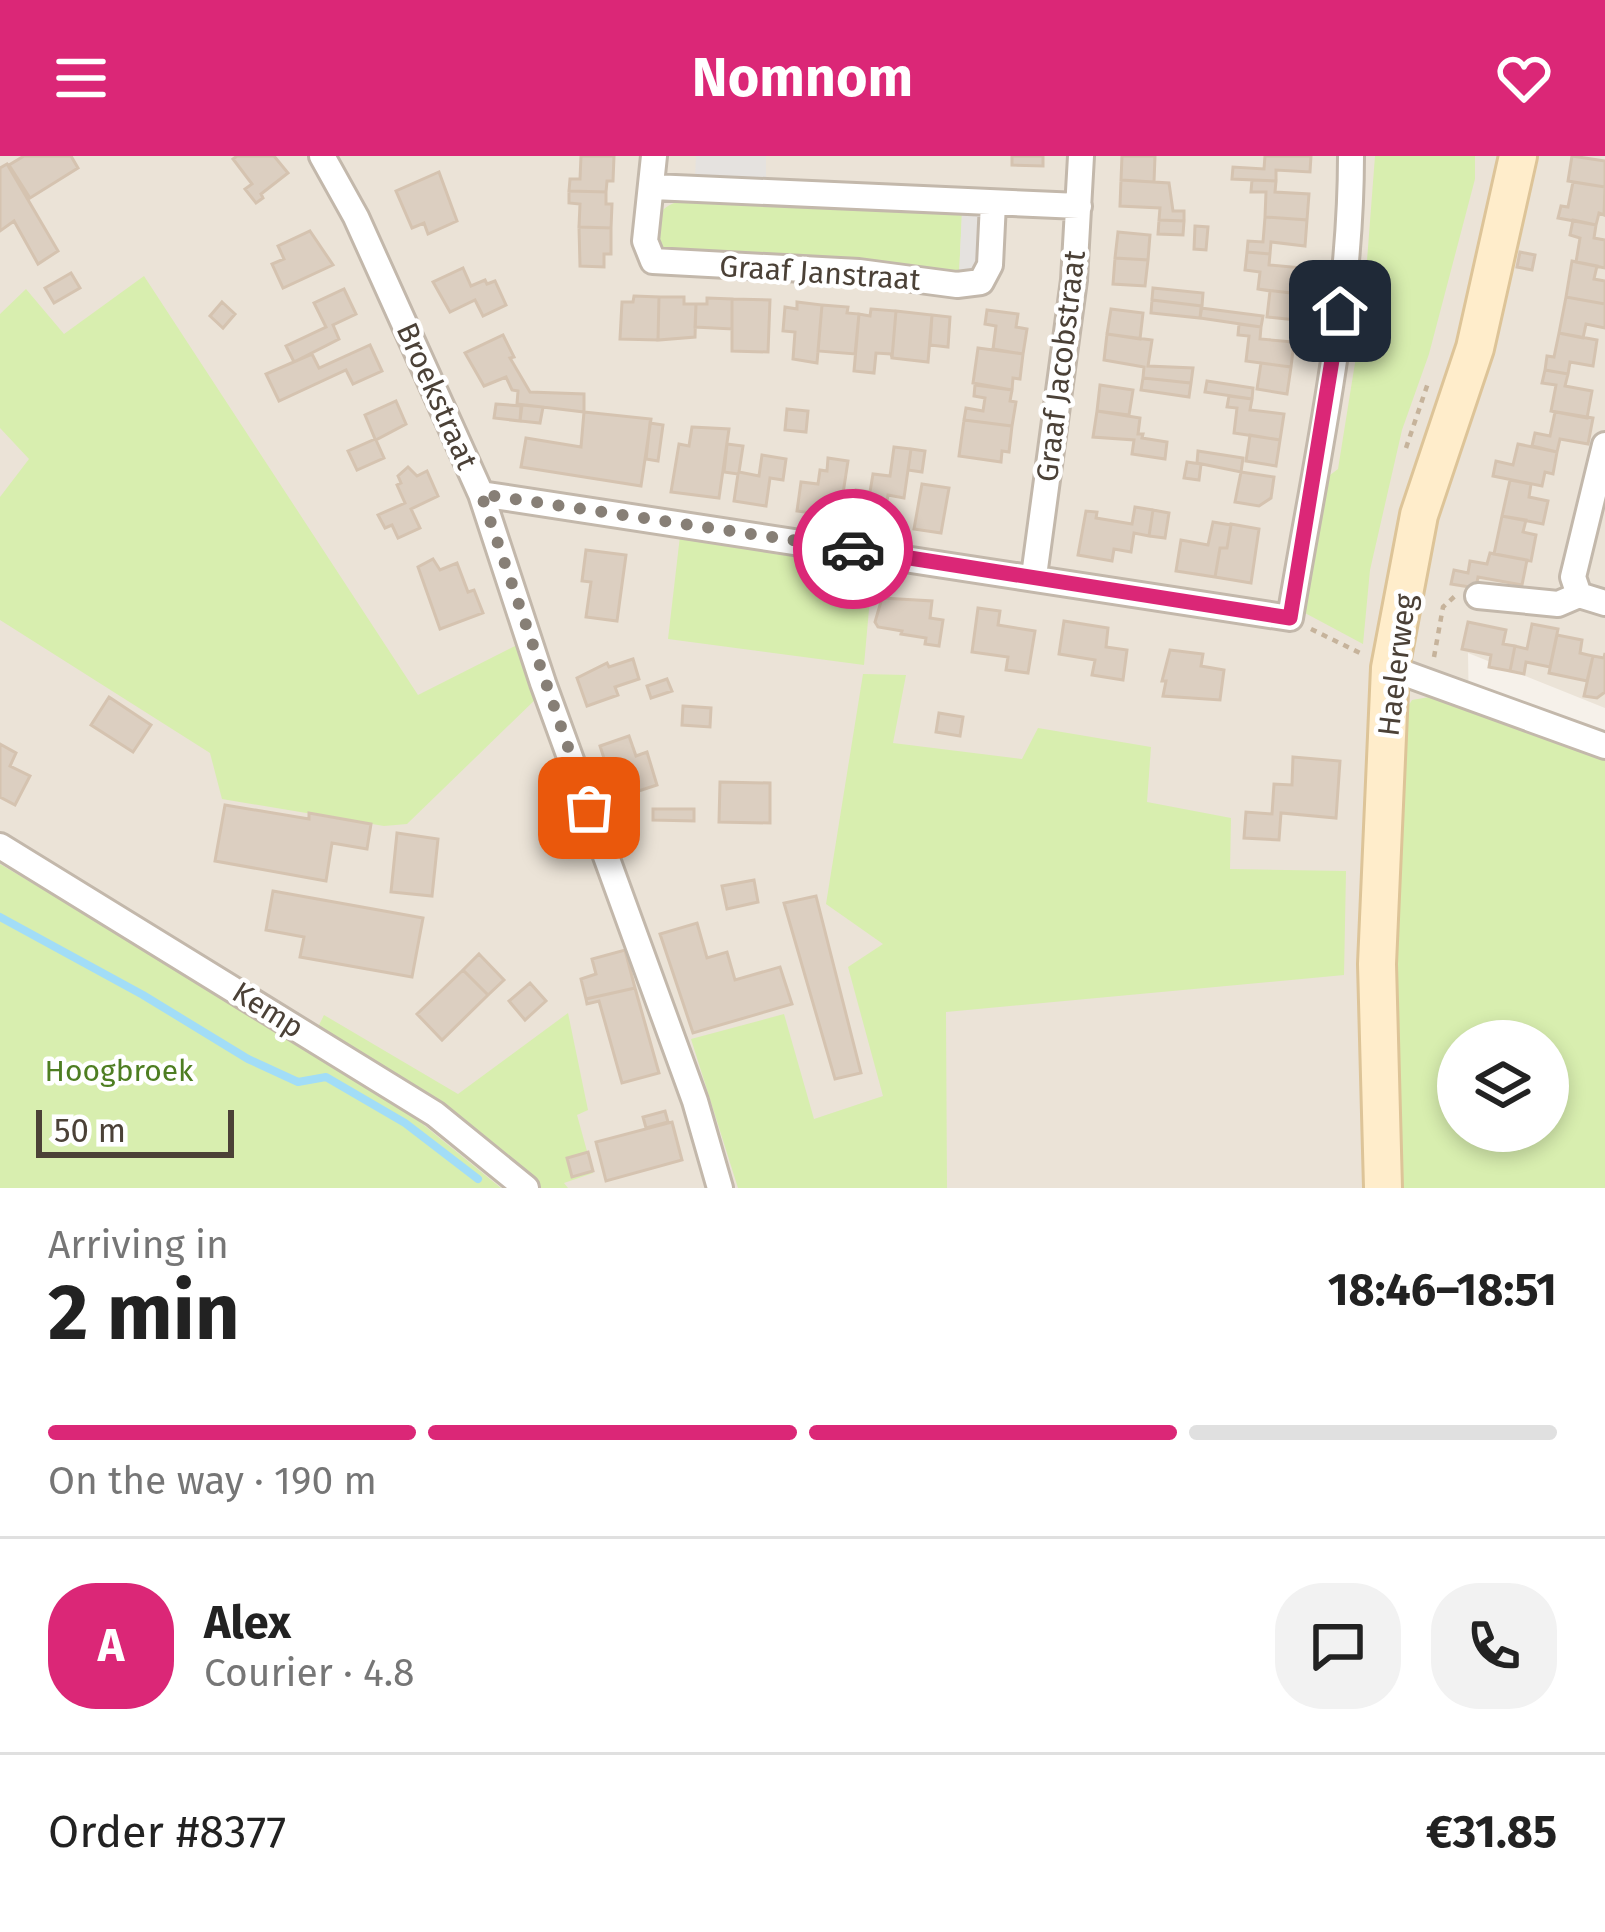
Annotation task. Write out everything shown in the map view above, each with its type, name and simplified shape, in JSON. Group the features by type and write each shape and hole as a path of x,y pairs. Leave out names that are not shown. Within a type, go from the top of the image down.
{"street":[{"name":"Broekstraat","path":"322,156 356,217 481,494 543,683 694,1101 720,1188"},
{"name":"Graaf Janstraat","path":"654,156 645,242 653,261 859,272 957,285 981,282 990,265 993,203"},
{"name":"Graaf Jacobstraat","path":"1034,576 1074,280 1081,156"},
{"path":"481,494 1290,618 1340,311 1351,156"},
{"name":"Haelerweg","path":"1383,1188 1377,964 1378,662 1419,514 1475,348 1518,156"},
{"path":"652,187 1079,206"},
{"path":"1580,595 1573,577 1605,445"},
{"path":"1478,596 1558,604 1580,595 1605,603"},
{"path":"1378,662 1605,746"},
{"name":"Kemp","path":"0,846 435,1114 526,1188"}],"path":[{"path":"1430,681 1443,607 1457,595 1478,596"},
{"path":"1290,618 1378,662"}],"shaded area":[{"path":"0,156 1605,156 1605,708 1468,653 1474,1020 1437,1020 1437,1152 1465,1152 1477,1188 156,1188 0,1068"},
{"path":"696,156 766,156 766,178 695,176"},
{"path":"962,212 986,213 982,277 959,276"}],"green space":[{"path":"1375,156 1475,156 1475,179 1429,354 1402,430 1370,570 1363,644 1305,613 1326,478 1338,469 1363,313"},
{"path":"679,201 962,212 959,276 664,255 654,247 655,224 665,208"},
{"path":"144,276 418,695 521,643 539,696 407,824 384,826 222,799 210,753 0,620 0,497 29,459 0,428 0,314 26,289 64,334"},
{"path":"680,536 873,565 864,665 668,639"},
{"path":"863,674 906,675 893,743 1022,759 1038,728 1151,747 1147,802 1231,818 1230,869 1346,871 1344,975 946,1012 947,1188 738,1188 691,1039 784,1014 814,1119 883,1096 848,967 883,944 826,904"},
{"path":"1441,695 1605,757 1605,1188 1398,1188 1393,966 1401,718 1412,700"},
{"name":"Hoogbroek","path":"0,864 327,1057 420,1122 501,1188 0,1188"},
{"path":"568,1013 588,1110 577,1115 593,1173 564,1183 568,1188 541,1188 434,1104 318,1027 324,1015 458,1094"}],"building":[{"path":"24,156 71,156 78,168 30,198 9,165"},
{"path":"274,156 288,173 256,203 245,189 252,184 233,159"},
{"path":"581,156 614,156 613,181 607,181 606,192 569,191 570,179 580,179"},
{"path":"1012,156 1043,156 1043,166 1012,165"},
{"path":"1122,156 1155,156 1154,182 1121,180"},
{"path":"1265,156 1311,156 1310,172 1276,170 1276,181 1232,179 1233,167 1264,169"},
{"path":"1572,156 1605,161 1605,187 1568,181"},
{"path":"7,164 58,251 38,264 14,221 0,231 0,168"},
{"path":"439,172 457,221 428,234 424,223 412,228 396,191"},
{"path":"1121,180 1169,183 1173,211 1184,211 1184,221 1159,220 1160,208 1120,206"},
{"path":"1252,180 1276,181 1275,192 1309,194 1307,220 1265,217 1266,192 1251,192"},
{"path":"1573,182 1605,187 1604,215 1599,213 1596,225 1558,218 1561,206 1568,207"},
{"path":"569,191 606,192 606,204 612,204 611,228 579,227 580,204 569,203"},
{"path":"1265,217 1307,220 1305,246 1271,242 1270,254 1247,252 1248,241 1263,242"},
{"path":"1159,220 1184,221 1183,235 1158,234"},
{"path":"1573,220 1596,225 1594,238 1605,240 1605,268 1576,262 1580,238 1570,235"},
{"path":"1195,226 1208,227 1206,250 1194,249"},
{"path":"579,227 611,228 611,254 604,254 604,267 580,266"},
{"path":"310,231 333,265 283,288 272,264 284,259 278,246"},
{"path":"1118,232 1150,235 1148,260 1115,258"},
{"path":"1247,252 1270,254 1269,265 1303,268 1300,294 1258,289 1260,272 1245,270"},
{"path":"1520,252 1535,255 1532,270 1517,267"},
{"path":"1115,258 1148,260 1145,286 1113,284"},
{"path":"1572,261 1597,266 1594,279 1605,281 1605,304 1566,297"},
{"path":"463,268 471,286 495,281 506,305 483,316 475,300 450,312 433,282"},
{"path":"71,273 80,288 54,303 45,288"},
{"path":"1153,288 1203,293 1202,306 1152,300"},
{"path":"344,289 356,314 333,325 339,339 294,362 286,346 326,327 314,303"},
{"path":"1258,289 1300,294 1297,320 1267,317 1270,291"},
{"path":"634,296 659,297 658,340 620,339 622,302 633,302"},
{"path":"659,297 684,297 684,304 696,304 695,337 658,340"},
{"path":"1566,297 1605,304 1605,328 1586,324 1583,338 1559,333"},
{"path":"707,298 732,299 732,329 695,327 696,304 707,304"},
{"path":"732,299 770,300 768,352 732,351"},
{"path":"1152,300 1202,306 1200,318 1151,313"},
{"path":"222,302 235,314 223,328 210,316"},
{"path":"797,302 822,305 817,363 793,359 795,332 783,331 785,307 797,309"},
{"path":"822,305 848,307 847,313 859,314 855,354 818,351"},
{"path":"1201,308 1263,316 1261,327 1200,318"},
{"path":"871,309 896,311 892,358 876,353 874,373 854,371 859,314 870,316"},
{"path":"1111,309 1143,313 1140,339 1107,334"},
{"path":"987,310 1018,314 1016,327 1027,329 1023,354 993,349 996,326 985,324"},
{"path":"896,311 932,315 928,362 892,358"},
{"path":"932,315 950,317 948,347 930,345"},
{"path":"1239,324 1261,327 1260,339 1294,342 1291,367 1246,361 1249,336 1238,335"},
{"path":"1559,333 1597,340 1593,366 1570,362 1568,374 1545,370 1547,356 1554,357"},
{"path":"1107,334 1152,340 1148,366 1193,368 1191,383 1143,378 1144,367 1104,360"},
{"path":"503,335 530,392 584,394 584,412 517,404 518,391 512,390 506,377 484,386 465,353"},
{"path":"370,345 382,371 353,384 346,370 279,401 266,374 312,354 319,368"},
{"path":"978,348 1023,354 1020,379 1013,378 1012,390 973,383"},
{"path":"1261,363 1291,367 1287,394 1257,389"},
{"path":"1545,370 1568,374 1565,386 1592,391 1587,418 1551,411 1556,385 1542,383"},
{"path":"1143,378 1191,383 1189,397 1141,390"},
{"path":"1207,381 1253,388 1252,399 1205,392"},
{"path":"975,385 1012,390 1010,401 1016,402 1012,426 964,420 966,408 983,411 985,398 974,396"},
{"path":"1100,385 1133,390 1129,415 1097,411"},
{"path":"1229,396 1252,399 1250,410 1284,414 1280,440 1234,433 1237,408 1227,407"},
{"path":"396,401 406,424 376,440 384,458 357,470 348,451 375,439 365,415"},
{"path":"496,404 521,406 520,421 494,418"},
{"path":"522,405 543,407 540,423 520,421"},
{"path":"787,409 808,411 806,432 785,430"},
{"path":"1097,411 1140,418 1142,438 1167,442 1165,459 1132,454 1134,440 1093,437"},
{"path":"1551,411 1593,418 1588,444 1560,439 1557,452 1532,446 1535,433 1550,436 1555,412"},
{"path":"584,412 651,419 641,486 521,467 526,438 581,447"},
{"path":"964,420 1012,426 1009,452 1002,451 1001,462 959,456"},
{"path":"650,423 663,425 658,461 646,459"},
{"path":"692,427 729,429 719,498 671,492 679,444 689,446"},
{"path":"1250,435 1280,440 1276,466 1246,461"},
{"path":"727,444 743,446 739,472 759,476 762,455 786,459 783,480 770,478 766,506 734,501 738,474 724,472"},
{"path":"1518,444 1557,452 1553,474 1545,472 1542,486 1493,476 1496,461 1513,465"},
{"path":"894,447 911,449 904,498 888,495 883,524 851,519 856,490 870,492 873,474 890,476"},
{"path":"911,449 925,451 922,472 908,470"},
{"path":"1198,451 1243,458 1241,472 1197,463"},
{"path":"828,458 848,461 842,500 829,498 827,515 797,511 801,482 818,484 820,470 827,471"},
{"path":"1187,462 1201,464 1199,480 1184,478"},
{"path":"408,467 417,476 427,471 438,496 411,509 420,528 398,538 392,525 385,528 378,515 405,503 397,485 401,483 398,476"},
{"path":"1241,472 1274,477 1271,498 1259,506 1235,502"},
{"path":"1510,480 1531,484 1529,497 1548,501 1543,524 1502,516"},
{"path":"922,484 949,488 941,533 914,529"},
{"path":"1135,507 1153,510 1149,536 1134,533 1131,552 1114,549 1112,561 1078,555 1086,511 1097,512 1096,518 1132,524"},
{"path":"1153,510 1169,513 1165,538 1149,536"},
{"path":"1502,516 1526,520 1523,532 1536,535 1531,561 1494,554"},
{"path":"1213,522 1231,525 1227,548 1220,548 1215,577 1176,571 1181,540 1208,545"},
{"path":"1231,524 1259,529 1251,583 1215,577"},
{"path":"586,550 626,555 617,621 586,617 591,582 582,581"},
{"path":"1490,553 1527,560 1522,585 1478,577 1476,588 1451,584 1454,570 1468,573 1470,561 1487,564"},
{"path":"433,559 440,570 457,563 468,592 474,590 483,613 440,629 418,567"},
{"path":"882,598 932,601 930,618 943,620 939,646 925,644 926,638 878,627 875,622"},
{"path":"978,608 1000,611 998,625 1035,631 1028,673 1006,670 1008,657 972,652"},
{"path":"1064,621 1108,628 1106,647 1127,650 1123,680 1092,675 1095,660 1059,654"},
{"path":"1468,622 1506,630 1503,644 1515,646 1510,671 1489,667 1491,655 1462,649"},
{"path":"1532,624 1558,629 1550,667 1526,662 1524,674 1510,671 1515,646 1527,649"},
{"path":"1557,635 1582,640 1580,653 1593,656 1587,681 1549,673"},
{"path":"1170,650 1203,654 1201,666 1224,670 1220,700 1163,696"},
{"path":"1605,653 1605,692 1597,698 1584,696 1593,656 1604,658"},
{"path":"633,659 639,679 615,687 618,695 587,706 577,678 607,663 609,667"},
{"path":"667,679 672,691 651,698 647,686"},
{"path":"109,697 151,725 133,752 91,725"},
{"path":"683,706 711,708 710,727 682,725"},
{"path":"939,713 963,717 960,736 936,732"},
{"path":"629,736 636,756 647,752 657,785 617,798 600,746"},
{"path":"0,744 16,753 10,766 30,776 15,805 0,797"},
{"path":"1293,757 1340,761 1336,818 1281,813 1279,840 1244,838 1246,812 1272,814 1274,784 1292,785"},
{"path":"720,782 770,783 770,823 719,822"},
{"path":"225,805 371,824 367,849 332,843 326,881 215,861"},
{"path":"653,809 694,809 694,821 653,820"},
{"path":"397,833 438,839 432,896 391,892"},
{"path":"754,880 758,902 727,909 722,886"},
{"path":"273,891 423,918 412,977 300,957 304,937 266,930"},
{"path":"816,896 861,1073 835,1079 784,903"},
{"path":"697,923 707,958 727,952 735,980 780,967 792,1004 693,1033 660,934"},
{"path":"625,950 635,988 586,999 581,979 596,974 592,959"},
{"path":"479,954 504,980 488,995 463,970"},
{"path":"463,970 488,995 442,1040 417,1014"},
{"path":"530,983 546,1001 525,1020 509,1001"},
{"path":"635,988 659,1073 622,1083 599,1001 587,1004 586,999"},
{"path":"665,1111 668,1122 646,1128 643,1117"},
{"path":"672,1122 682,1160 606,1181 596,1142"},
{"path":"588,1152 593,1171 572,1177 567,1158"}],"waterway":[{"path":"0,917 248,1059 298,1082 326,1077 405,1123 478,1179"}],"way so far":[{"path":"589,808 481,494 853,549"}],"route":[{"path":"853,549 1290,618 1340,311"}]}
